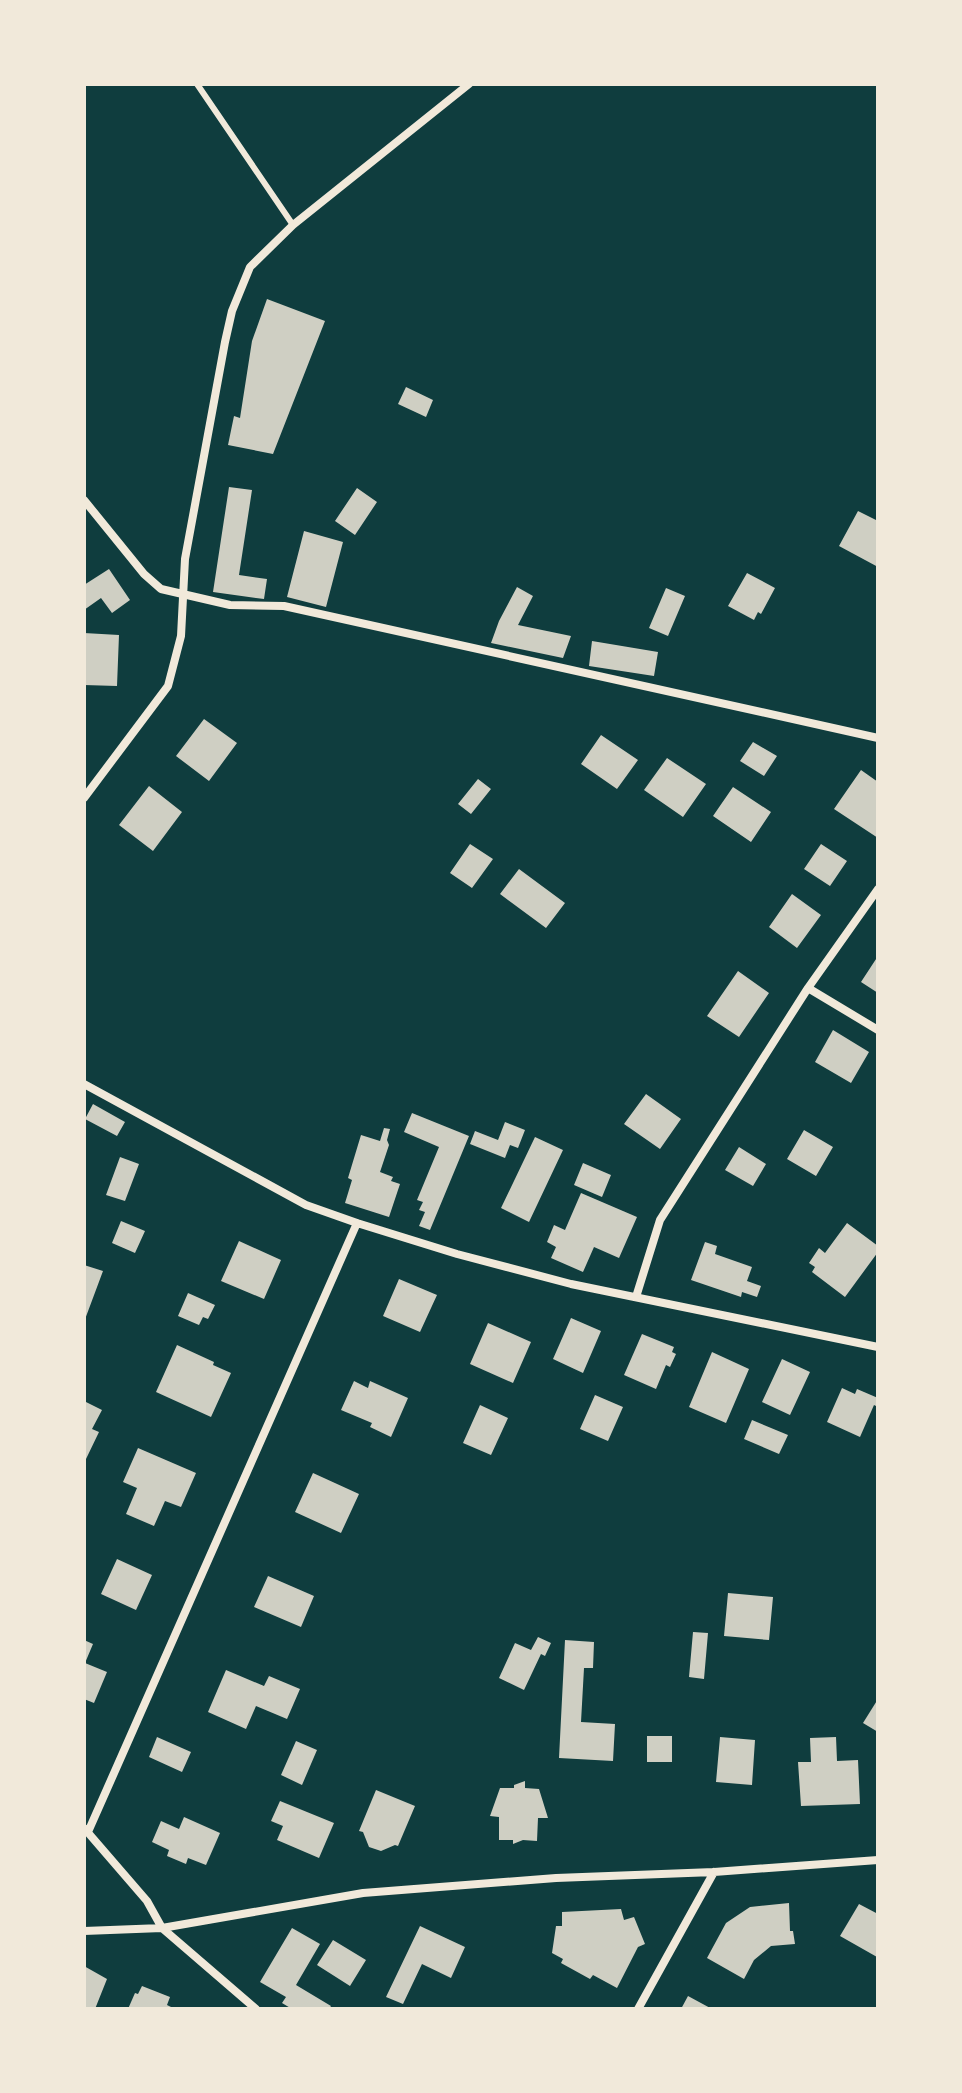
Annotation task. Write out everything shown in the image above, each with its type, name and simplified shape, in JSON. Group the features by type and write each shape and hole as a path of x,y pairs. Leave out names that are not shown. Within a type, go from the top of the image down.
{"street":[{"path":"84,798 168,686 181,636 185,559 232,311 250,267 293,225 469,84"},
{"path":"84,500 144,574 161,589 230,605 284,606 878,738"},
{"path":"636,1297 660,1220 808,988 878,889"},
{"path":"808,988 878,1030"},
{"path":"84,1084 306,1205 357,1223 571,1284 878,1347"},
{"path":"256,2009 162,1928 147,1901 86,1830 357,1223"},
{"path":"84,1931 162,1928 363,1893 556,1878 714,1872 878,1860"},
{"path":"638,2009 714,1872"}],"lane":[{"path":"197,84 293,225"}],"building":[{"path":"267,299 325,321 273,454 228,445 234,416 240,418 252,341"},
{"path":"406,387 433,400 426,417 398,404"},
{"path":"229,487 252,490 239,575 267,579 264,599 213,592"},
{"path":"357,488 377,502 355,535 335,521"},
{"path":"858,511 878,521 878,567 839,546"},
{"path":"304,531 343,542 326,607 287,597"},
{"path":"109,569 130,600 112,613 101,598 84,610 84,585"},
{"path":"747,573 775,588 761,614 758,612 754,620 728,606"},
{"path":"517,587 533,596 518,625 571,636 563,658 491,643"},
{"path":"666,588 685,596 668,636 649,628"},
{"path":"84,633 119,635 117,686 84,685"},
{"path":"592,641 658,652 654,676 589,666"},
{"path":"204,719 237,743 209,781 176,756"},
{"path":"601,735 638,760 617,789 581,764"},
{"path":"753,742 777,756 764,776 740,761"},
{"path":"667,758 706,784 683,817 644,790"},
{"path":"861,770 878,782 878,838 834,809"},
{"path":"478,779 491,789 471,814 458,804"},
{"path":"149,786 182,812 153,851 119,825"},
{"path":"733,787 771,812 751,842 713,816"},
{"path":"470,844 493,859 472,888 450,873"},
{"path":"821,844 847,861 830,886 804,869"},
{"path":"519,869 565,903 546,928 500,894"},
{"path":"792,894 821,915 797,948 769,927"},
{"path":"878,956 878,993 861,982"},
{"path":"738,971 769,993 739,1037 707,1016"},
{"path":"833,1030 869,1052 851,1083 815,1062"},
{"path":"646,1094 681,1119 660,1149 624,1124"},
{"path":"93,1104 125,1122 117,1136 85,1119"},
{"path":"412,1113 469,1136 430,1230 419,1226 425,1212 419,1210 423,1202 417,1200 439,1147 404,1132"},
{"path":"505,1122 525,1130 518,1148 510,1145 505,1158 470,1144 475,1131 498,1140"},
{"path":"384,1128 390,1129 389,1145 380,1172 393,1177 391,1181 400,1184 389,1217 345,1203 352,1180 348,1178 361,1135 380,1141"},
{"path":"804,1130 833,1147 816,1176 787,1159"},
{"path":"535,1137 563,1150 529,1222 501,1208"},
{"path":"739,1147 766,1164 753,1186 725,1170"},
{"path":"120,1157 139,1164 125,1201 106,1195"},
{"path":"583,1163 611,1175 602,1197 574,1185"},
{"path":"581,1193 637,1217 619,1258 594,1247 583,1272 551,1258 556,1247 547,1242 554,1225 565,1230"},
{"path":"121,1221 145,1231 135,1253 112,1243"},
{"path":"847,1223 878,1246 878,1252 845,1297 812,1272 815,1267 809,1263 819,1248 825,1253"},
{"path":"239,1241 281,1260 264,1299 221,1281"},
{"path":"705,1242 717,1246 715,1254 752,1267 747,1281 761,1286 757,1297 742,1292 741,1297 691,1280"},
{"path":"84,1265 103,1271 84,1322"},
{"path":"399,1279 437,1295 420,1332 383,1316"},
{"path":"188,1293 215,1305 208,1319 203,1317 199,1325 178,1316"},
{"path":"571,1318 601,1331 583,1373 553,1359"},
{"path":"488,1323 531,1342 513,1383 470,1364"},
{"path":"642,1334 674,1347 672,1352 676,1354 670,1367 666,1365 656,1389 624,1375"},
{"path":"177,1345 231,1373 211,1417 156,1392"},
{"path":"712,1352 749,1369 726,1423 689,1407"},
{"path":"782,1359 810,1372 790,1415 762,1402"},
{"path":"354,1381 368,1388 370,1381 408,1398 391,1437 370,1427 372,1423 341,1410"},
{"path":"842,1388 855,1394 857,1389 878,1398 878,1407 874,1405 860,1437 827,1422"},
{"path":"595,1395 623,1407 608,1441 580,1429"},
{"path":"84,1401 102,1410 92,1429 99,1432 86,1459 84,1457"},
{"path":"480,1405 508,1418 491,1455 463,1443"},
{"path":"752,1420 788,1435 779,1454 744,1439"},
{"path":"138,1448 196,1473 181,1507 165,1501 154,1526 126,1514 137,1488 123,1482"},
{"path":"313,1473 359,1494 341,1533 295,1512"},
{"path":"117,1559 152,1575 136,1610 101,1594"},
{"path":"268,1576 314,1596 301,1627 254,1607"},
{"path":"728,1593 773,1597 769,1640 724,1636"},
{"path":"693,1632 708,1633 704,1679 689,1677"},
{"path":"538,1637 551,1643 545,1656 541,1654 524,1690 499,1678 515,1643 531,1650"},
{"path":"84,1640 93,1644 85,1663 107,1672 94,1703 84,1699"},
{"path":"565,1640 594,1642 593,1668 584,1668 581,1722 615,1724 613,1761 559,1758"},
{"path":"226,1670 264,1686 269,1676 300,1689 287,1719 256,1706 246,1729 208,1712"},
{"path":"878,1699 878,1732 863,1723"},
{"path":"647,1736 672,1736 672,1762 647,1762"},
{"path":"157,1737 191,1752 182,1772 149,1757"},
{"path":"720,1737 755,1740 752,1785 716,1782"},
{"path":"836,1737 837,1761 858,1760 860,1804 801,1806 798,1762 811,1762 810,1738"},
{"path":"296,1741 317,1750 302,1785 281,1775"},
{"path":"525,1781 525,1788 539,1789 548,1818 538,1818 537,1841 523,1840 513,1844 513,1840 499,1840 499,1817 490,1816 500,1788 514,1788 514,1785"},
{"path":"376,1790 415,1806 398,1846 381,1851 369,1847 363,1832 359,1831"},
{"path":"280,1801 334,1823 319,1858 277,1840 283,1826 271,1821"},
{"path":"184,1817 220,1833 206,1865 188,1858 186,1864 167,1856 169,1850 152,1842 161,1821 179,1829"},
{"path":"789,1903 790,1931 793,1931 795,1944 771,1946 754,1960 744,1979 707,1958 726,1923 750,1907"},
{"path":"859,1904 878,1914 877,1957 840,1936"},
{"path":"621,1909 624,1920 634,1917 645,1944 638,1947 617,1988 593,1975 590,1979 561,1963 563,1959 552,1953 556,1926 562,1926 562,1912"},
{"path":"420,1926 465,1947 451,1978 422,1964 403,2004 386,1997"},
{"path":"292,1928 320,1944 296,1985 331,2006 329,2009 292,2009 282,2003 286,1997 260,1982"},
{"path":"333,1940 366,1960 350,1986 317,1965"},
{"path":"84,1966 107,1979 95,2009 84,2009"},
{"path":"142,1986 170,1997 167,2005 170,2009 128,2009"},
{"path":"688,1996 712,2009 681,2009"}]}
